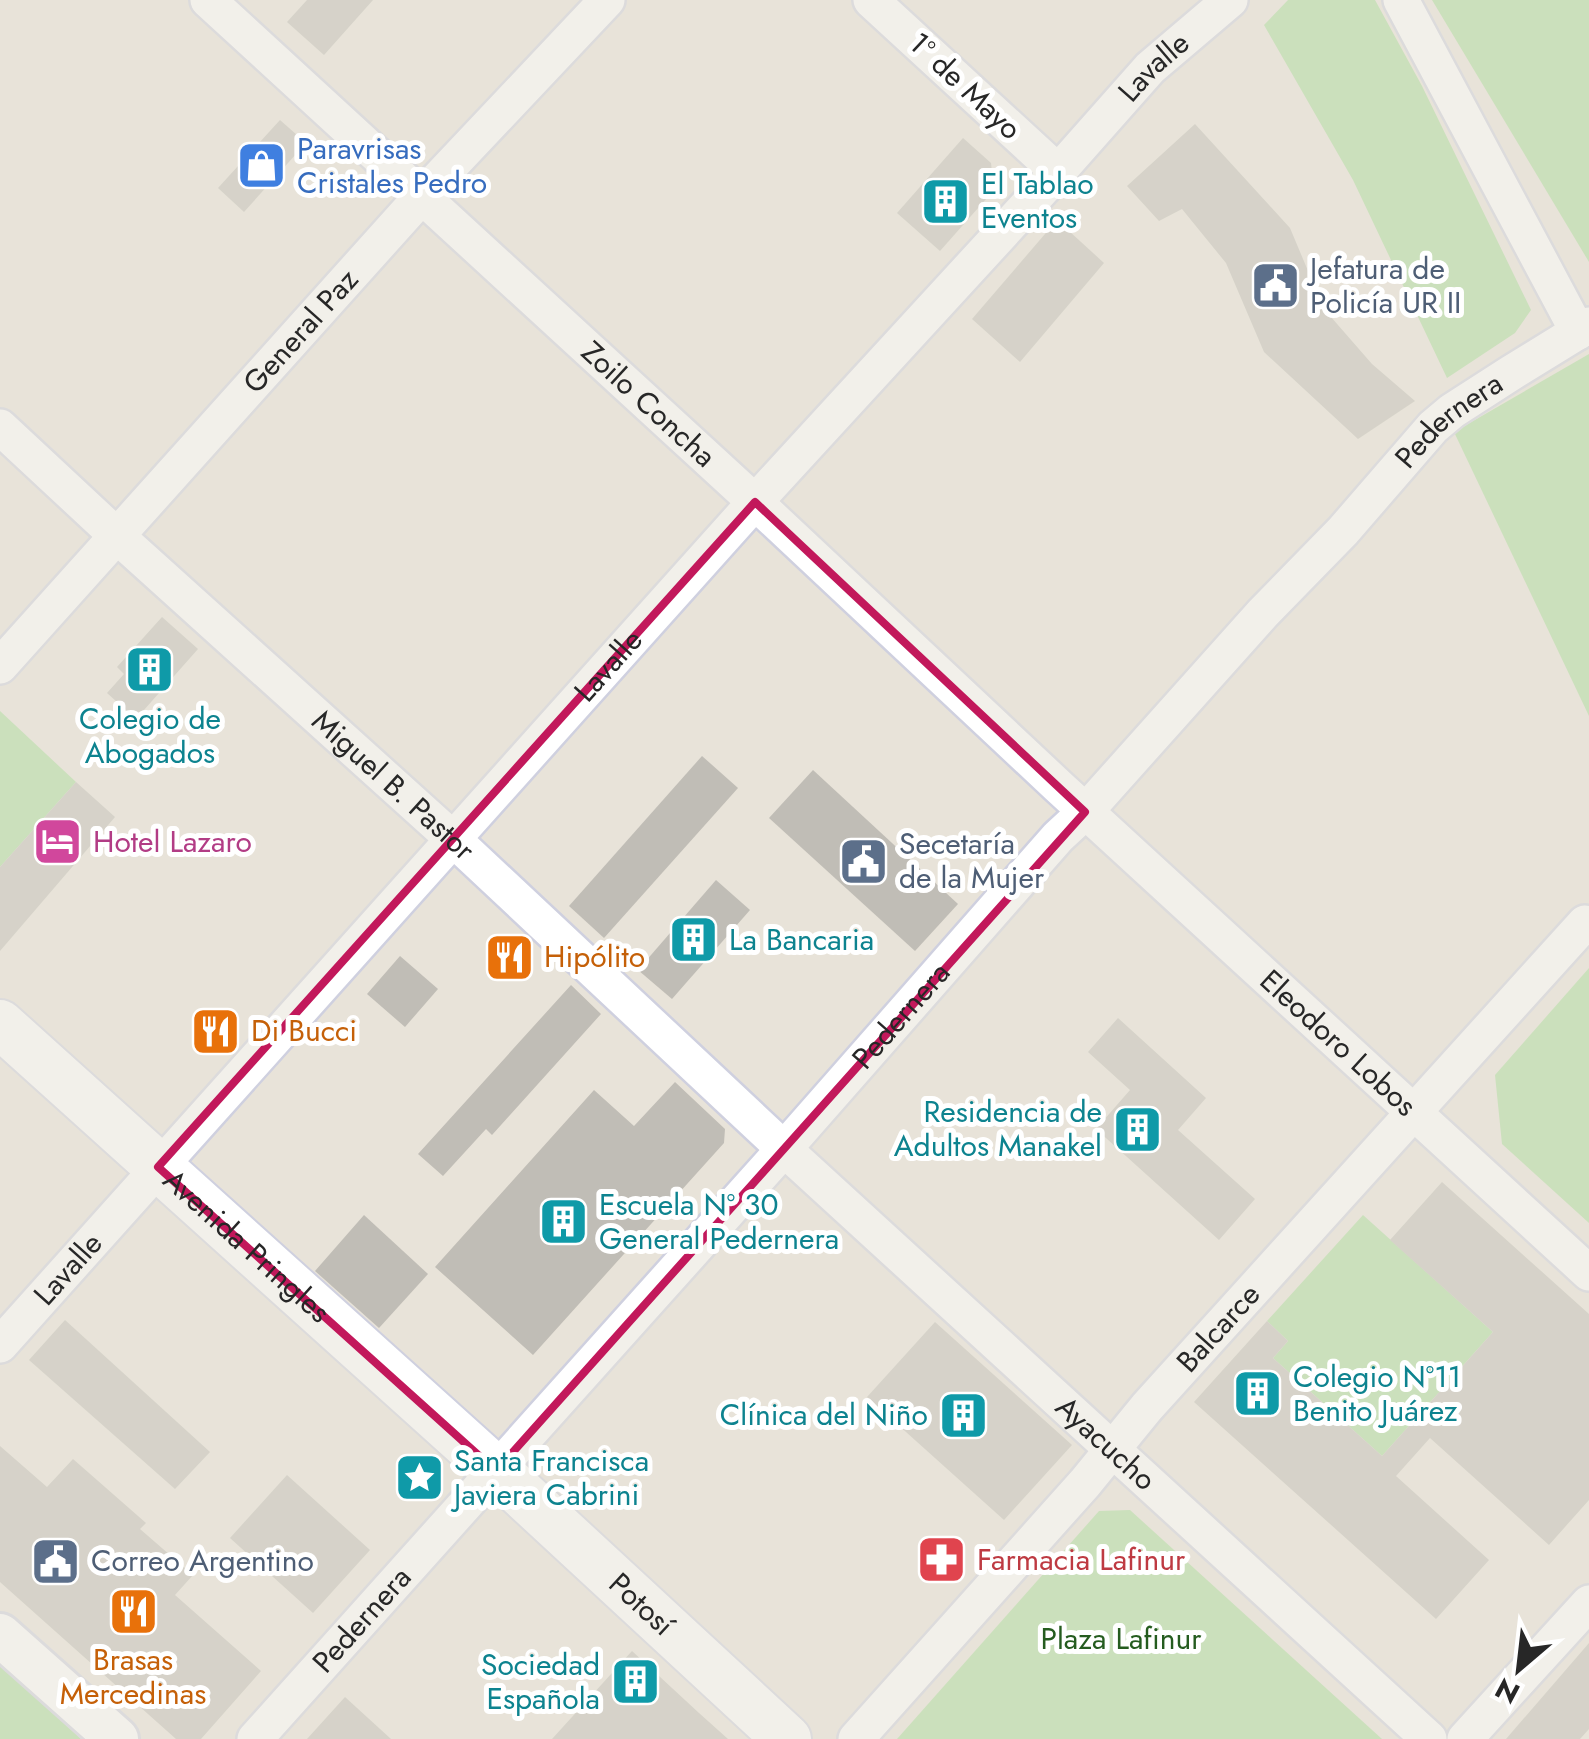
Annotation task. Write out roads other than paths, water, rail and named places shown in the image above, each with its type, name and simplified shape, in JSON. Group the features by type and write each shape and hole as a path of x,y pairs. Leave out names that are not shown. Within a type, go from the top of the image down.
{"main road":[{"name":"Avenida Pringles","path":"0,1024 496,1470"},
{"name":"Potosí","path":"496,1470 787,1739"}],"street":[{"name":"Zoilo Concha","path":"208,0 755,502 1085,812"},
{"name":"General Paz","path":"0,666 422,196 607,0"},
{"name":"1º de Mayo","path":"871,0 1058,172"},
{"name":"Lavalle","path":"0,1345 755,502 1150,68 1230,0"},
{"path":"1401,0 1584,328"},
{"name":"Pedernera","path":"256,1739 1045,852 1343,531 1433,427 1584,328"},
{"name":"Miguel B. Pastor","path":"0,427 453,839 784,1149"},
{"name":"Eleodoro Lobos","path":"1085,812 1589,1272"},
{"name":"Balcarce","path":"856,1739 1186,1364 1585,924"},
{"name":"Ayacucho","path":"784,1149 1429,1739"},
{"path":"1465,1739 1589,1604"},
{"path":"0,1634 117,1739"}],"place":[{"name":"Paravrisas Cristales Pedro","path":"262,166"},
{"name":"El Tablao Eventos","path":"946,201"},
{"name":"Jefatura de Policía UR II","path":"1275,286"},
{"name":"Colegio de Abogados","path":"150,670"},
{"name":"Hotel Lazaro","path":"58,842"},
{"name":"Secetaría de la Mujer","path":"864,861"},
{"name":"La Bancaria","path":"694,940"},
{"name":"Hipólito","path":"509,957"},
{"name":"Di Bucci","path":"216,1031"},
{"name":"Residencia de Adultos Manakel","path":"1137,1129"},
{"name":"Escuela N° 30 General Pedernera","path":"564,1222"},
{"name":"Colegio N°11 Benito Juárez","path":"1258,1394"},
{"name":"Clínica del Niño","path":"963,1415"},
{"name":"Santa Francisca Javiera Cabrini","path":"419,1478"},
{"name":"Farmacia Lafinur","path":"942,1560"},
{"name":"Correo Argentino","path":"56,1561"},
{"name":"Brasas Mercedinas","path":"133,1611"},
{"name":"Sociedad Española","path":"635,1682"}],"park label":[{"name":"Plaza Lafinur","path":"1121,1639"}]}
